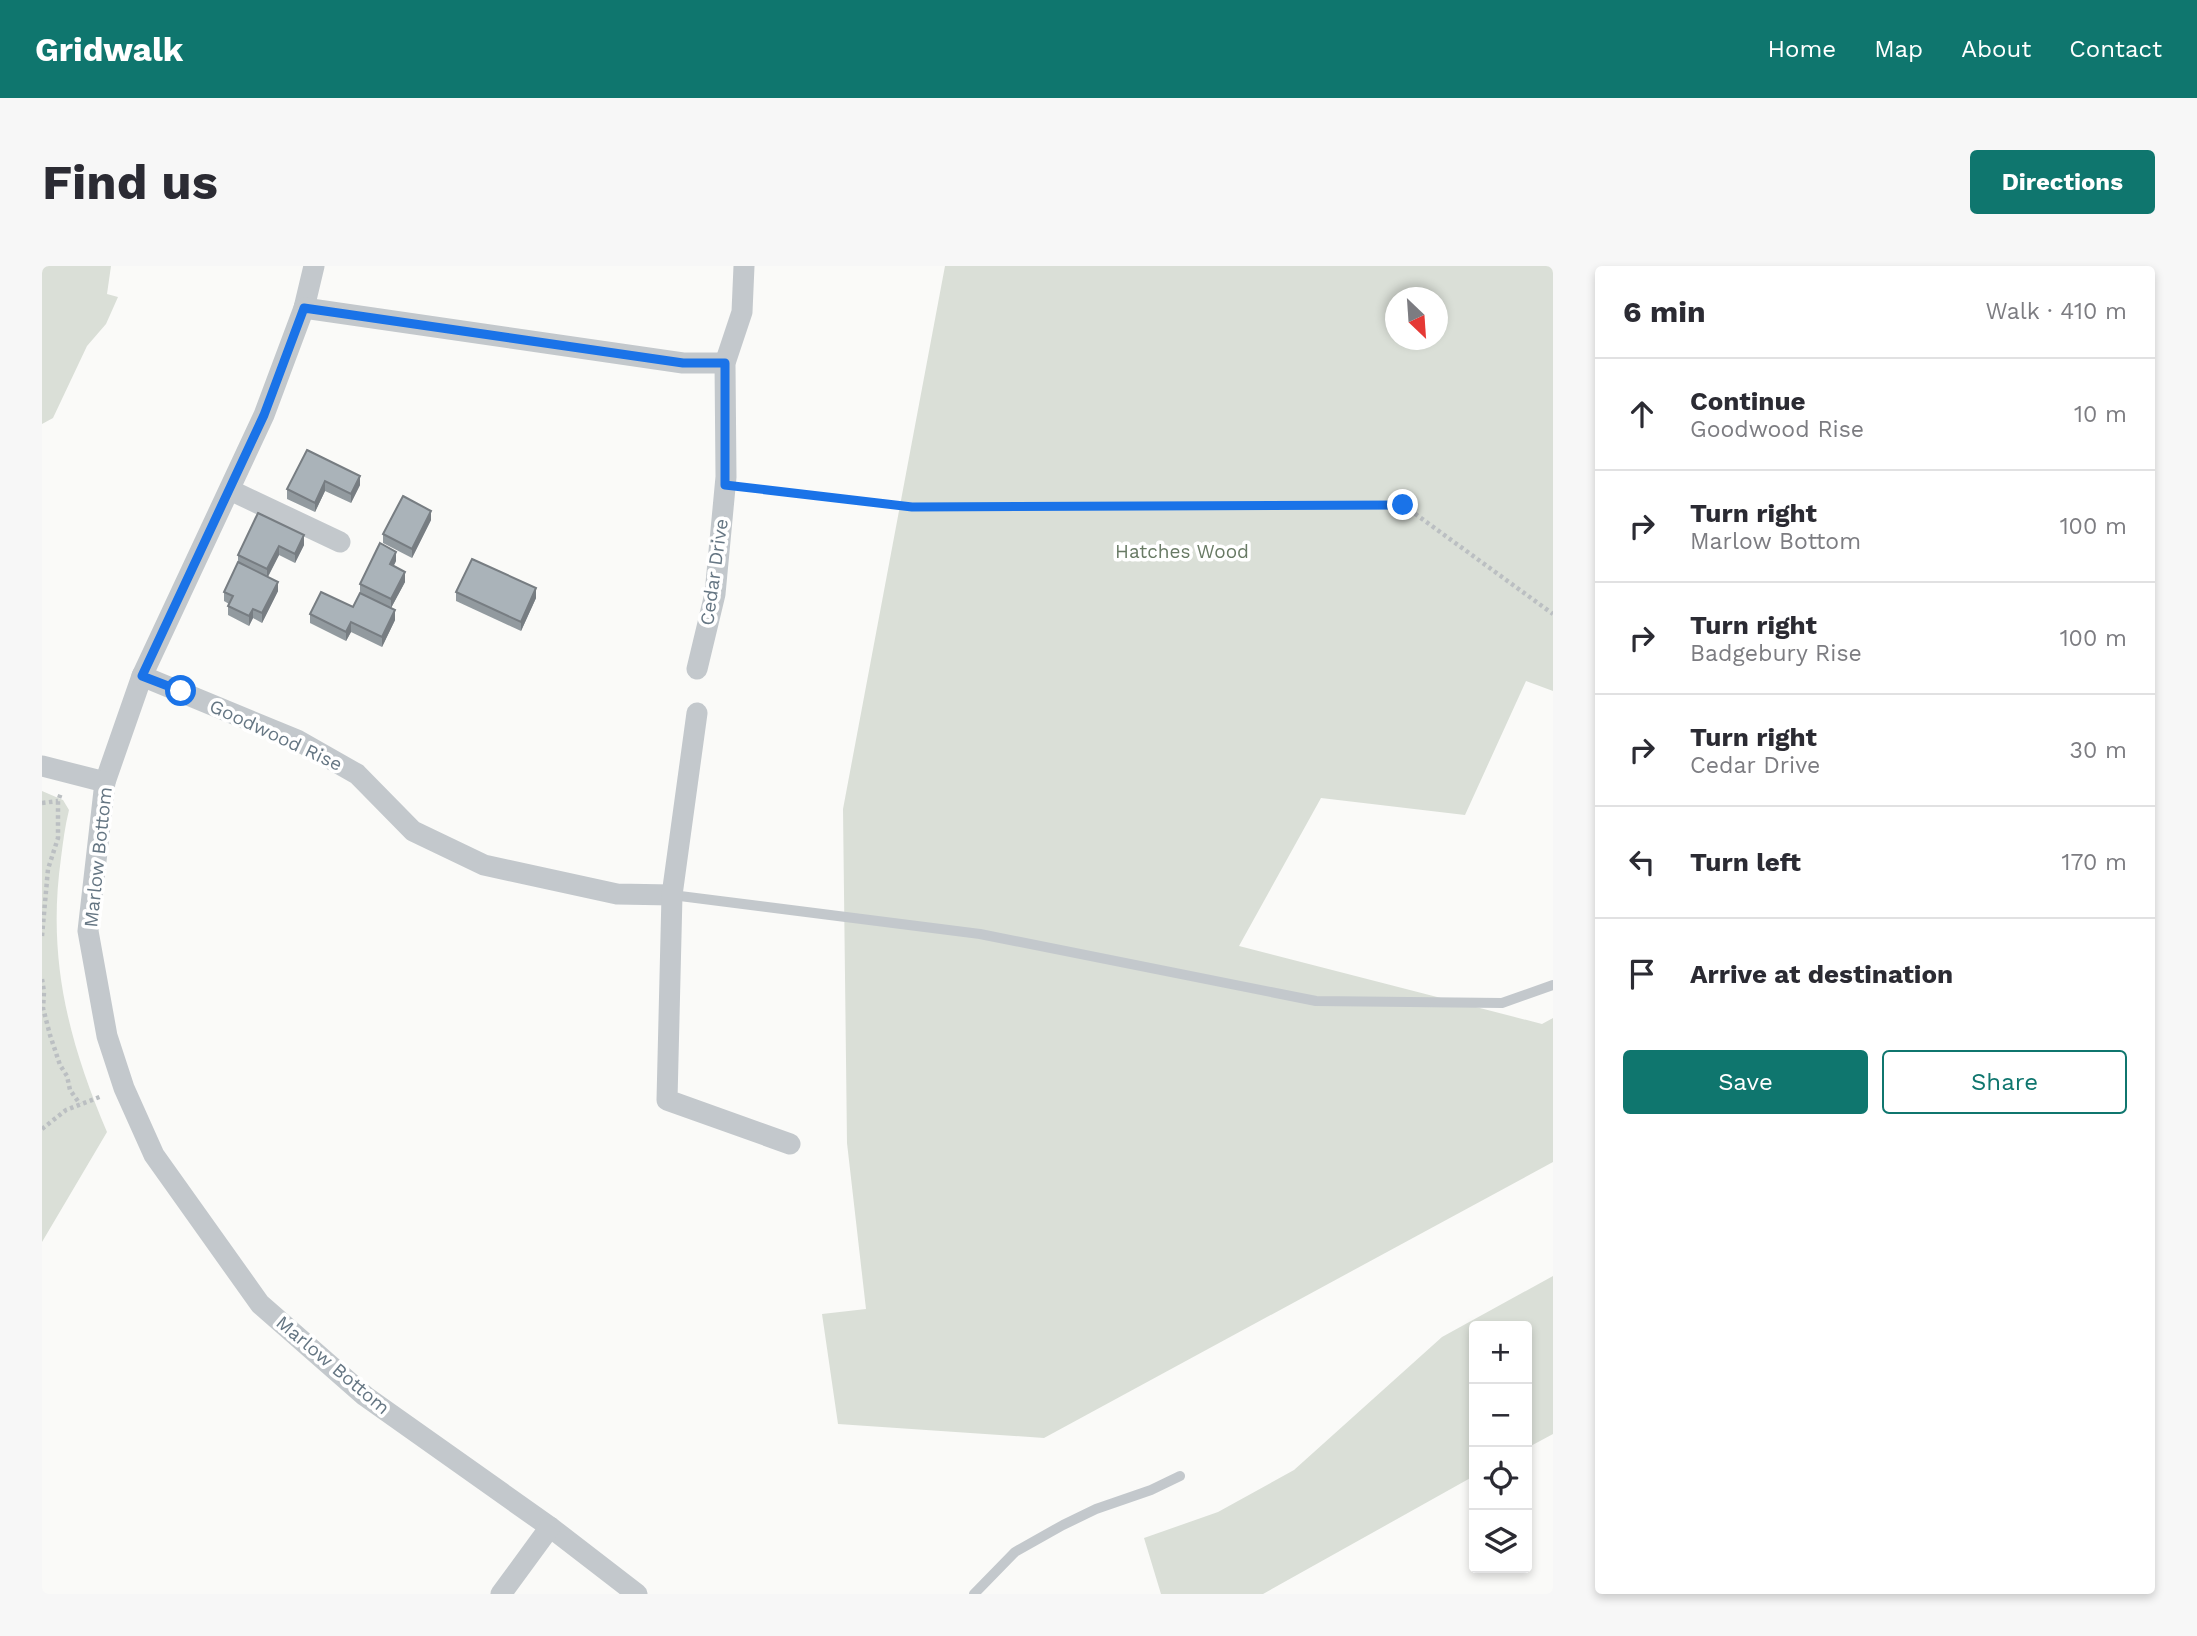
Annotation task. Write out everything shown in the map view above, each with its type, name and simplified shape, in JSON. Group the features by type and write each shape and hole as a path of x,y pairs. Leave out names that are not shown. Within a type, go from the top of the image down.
{"street":[{"name":"Marlow Bottom","path":"314,266 304,308 264,415 142,676 105,782 88,930 107,1036 124,1088 154,1154 260,1304 366,1396 550,1527 637,1594"},
{"name":"Cedar Drive","path":"697,669 715,594 725,485 725,363 742,312 744,266"},
{"path":"304,308 683,363 725,363"},
{"path":"230,490 340,542"},
{"name":"Goodwood Rise","path":"142,676 297,740 357,774 413,831 484,865 617,894 673,895"},
{"path":"697,713 673,895 667,1100 790,1144"},
{"path":"42,766 105,782"},
{"path":"501,1594 550,1527"}],"lane":[{"path":"673,895 980,934 1316,1001 1503,1003 1553,985"},
{"path":"974,1594 993,1572 1027,1545 1096,1509 1151,1490 1180,1476"}],"path":[{"path":"725,485 912,507 1403,505 1553,614"},
{"path":"42,936 48,869 58,838 58,801 69,772"},
{"path":"42,803 58,801"},
{"path":"42,979 43,1008 50,1035 70,1090 80,1104"},
{"path":"42,1129 66,1110 124,1088"}],"green space":[{"path":"42,266 111,266 107,294 118,297 106,324 87,346 53,418 42,424"},
{"name":"Hatches Wood","path":"945,266 1553,266 1553,691 1526,681 1465,815 1321,798 1239,946 1542,1024 1553,1018 1553,1162 1044,1438 838,1424 822,1314 866,1309 847,1143 843,809"},
{"path":"42,791 63,800 69,810 57,895 59,964 64,998 81,1064 107,1132 42,1242"},
{"path":"1553,1276 1553,1434 1532,1445 1532,1321 1471,1321"},
{"path":"1469,1322 1469,1479 1263,1594 1161,1594 1144,1538 1218,1512 1294,1470 1442,1337"}],"building":[{"path":"307,450 360,476 351,494 325,481 315,503 287,489"},
{"path":"403,496 431,511 412,549 383,534"},
{"path":"258,513 304,535 295,554 279,546 267,569 238,555"},
{"path":"380,543 396,552 390,564 405,572 391,599 360,584"},
{"path":"472,559 536,588 521,622 456,592"},
{"path":"238,562 278,582 262,613 253,609 249,616 228,606 233,596 224,592"},
{"path":"321,592 353,607 360,593 395,610 382,637 351,622 346,632 310,614"}],"route":[{"path":"181,691 142,676 264,415 304,308 683,363 725,363 725,485 912,507 1403,505"}]}
